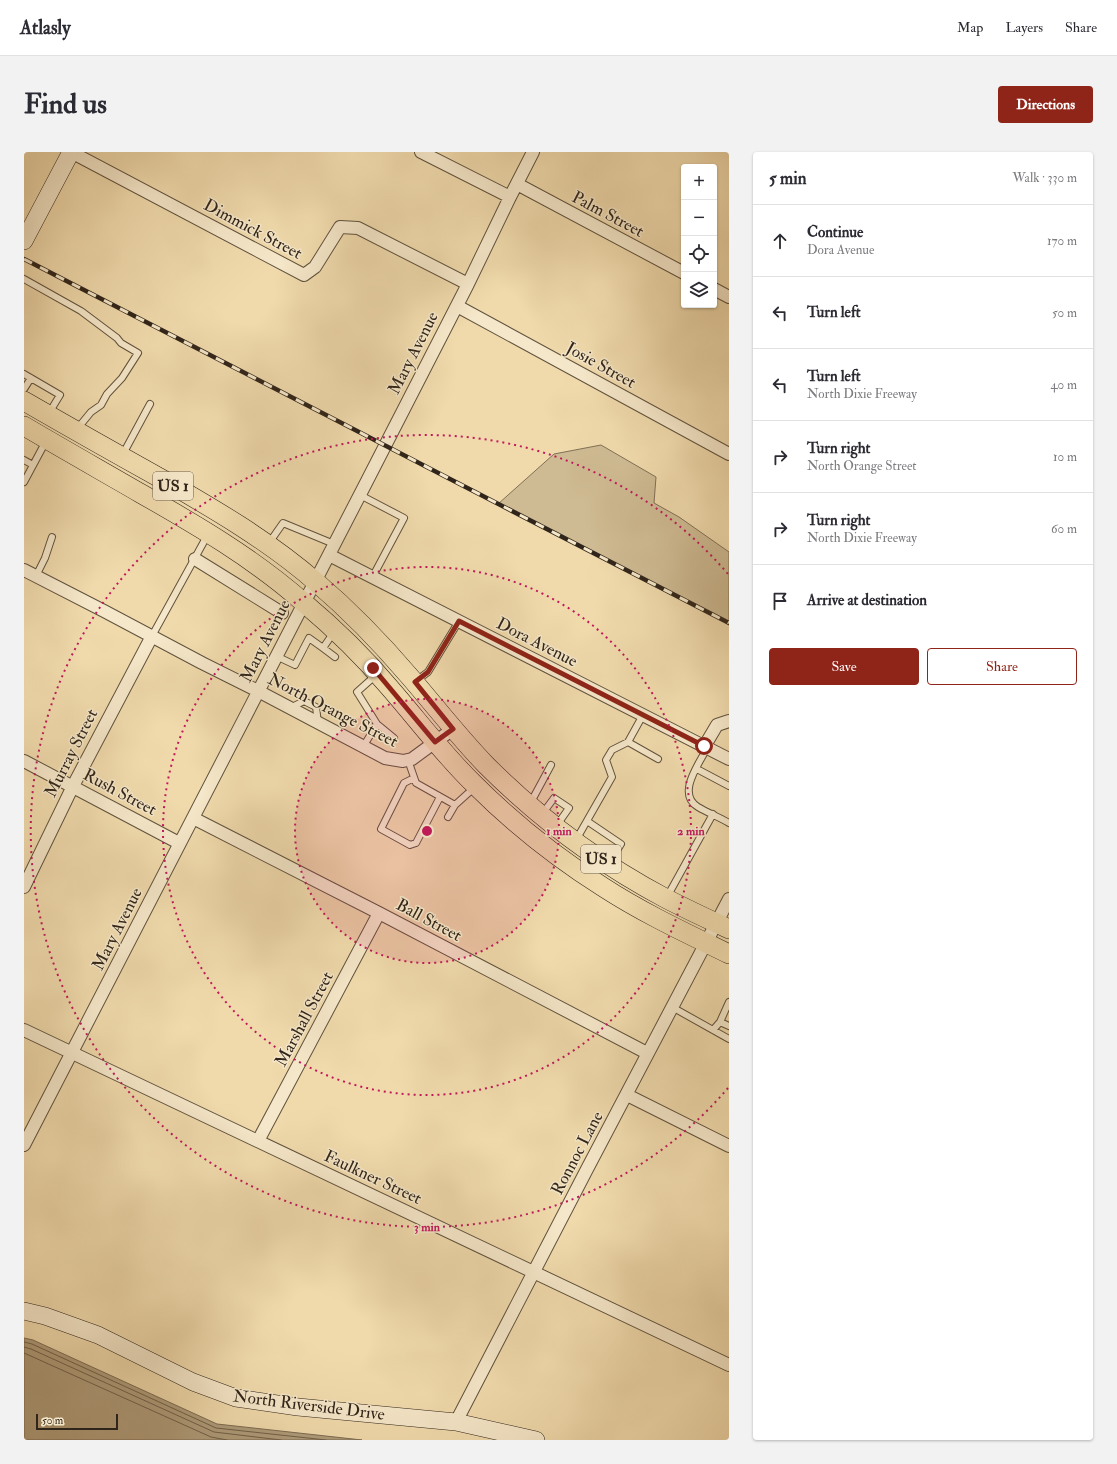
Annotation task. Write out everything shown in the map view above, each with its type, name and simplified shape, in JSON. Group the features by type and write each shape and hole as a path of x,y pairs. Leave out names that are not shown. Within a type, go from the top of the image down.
{"main road":[{"name":"US 1","path":"24,401 210,507 268,544 315,581 368,631 415,682 453,729 485,764 543,815 608,864 666,898 723,926"},
{"name":"US 1","path":"24,426 209,532 258,565 304,602 335,631 378,674 435,742 476,786 517,824 582,874 633,905 729,954"}],"street":[{"path":"24,241 70,152"},
{"name":"Dimmick Street","path":"70,152 304,275 315,267 340,227 358,228 468,284"},
{"path":"421,152 510,197"},
{"name":"Mary Avenue","path":"24,1145 71,1052 131,941 179,843 457,306 533,152"},
{"name":"Palm Street","path":"517,184 682,272"},
{"path":"717,291 729,297"},
{"name":"Josie Street","path":"457,306 729,454"},
{"name":"Dora Avenue","path":"331,550 372,578 729,759"},
{"path":"195,559 282,614"},
{"name":"North Orange Street","path":"24,571 385,758 395,761 408,760 453,729"},
{"name":"Murray Street","path":"24,887 73,786 152,636"},
{"path":"706,747 717,726 729,721"},
{"name":"Rush Street","path":"24,761 179,843"},
{"name":"Ball Street","path":"193,818 647,1053"},
{"name":"Ronnoc Lane","path":"456,1422 533,1271 706,943 723,926 728,902"},
{"name":"Marshall Street","path":"258,1141 379,913"},
{"name":"Faulkner Street","path":"24,1030 729,1365"},
{"path":"627,1095 729,1146"},
{"name":"North Riverside Drive","path":"24,1311 45,1316 98,1336 193,1382 236,1398 298,1407 456,1422 536,1440"}],"lane":[{"path":"24,279 81,311 117,338 121,343 138,353 122,378 76,431"},
{"path":"24,374 60,395 48,415"},
{"path":"24,389 31,378"},
{"path":"122,457 150,404"},
{"path":"24,482 47,439"},
{"path":"24,460 33,465"},
{"path":"360,495 404,518 372,578"},
{"path":"268,544 283,523 331,550"},
{"path":"152,636 209,532"},
{"path":"36,576 45,558 52,537"},
{"path":"415,682 428,672 459,621"},
{"path":"323,648 335,631"},
{"path":"276,656 295,665 309,638 335,657"},
{"path":"378,674 357,692 377,724 394,738"},
{"path":"576,841 612,777 606,760 612,750 628,742 643,716"},
{"path":"363,747 377,724"},
{"path":"628,742 658,759"},
{"path":"706,747 689,787 690,798 697,806 729,823"},
{"path":"408,760 416,783 455,805"},
{"path":"543,815 551,765"},
{"path":"697,768 729,786"},
{"path":"414,778 404,783 381,829 410,845 416,843 440,797"},
{"path":"448,817 455,805 476,786"},
{"path":"666,898 713,814"},
{"path":"587,821 621,844 608,864"},
{"path":"713,1030 720,1022 729,1002"},
{"path":"672,1007 729,1039"},
{"path":"720,1022 729,1026"}],"shaded area":[{"path":"601,445 656,477 654,503 679,517 729,552 729,623 498,504 554,454"}],"water":[{"path":"24,1338 33,1340 217,1424 362,1440 24,1440"}],"railway":[{"path":"24,259 729,623"}],"route":[{"path":"373,668 435,742 453,729 415,682 428,672 459,621 704,746"}]}
